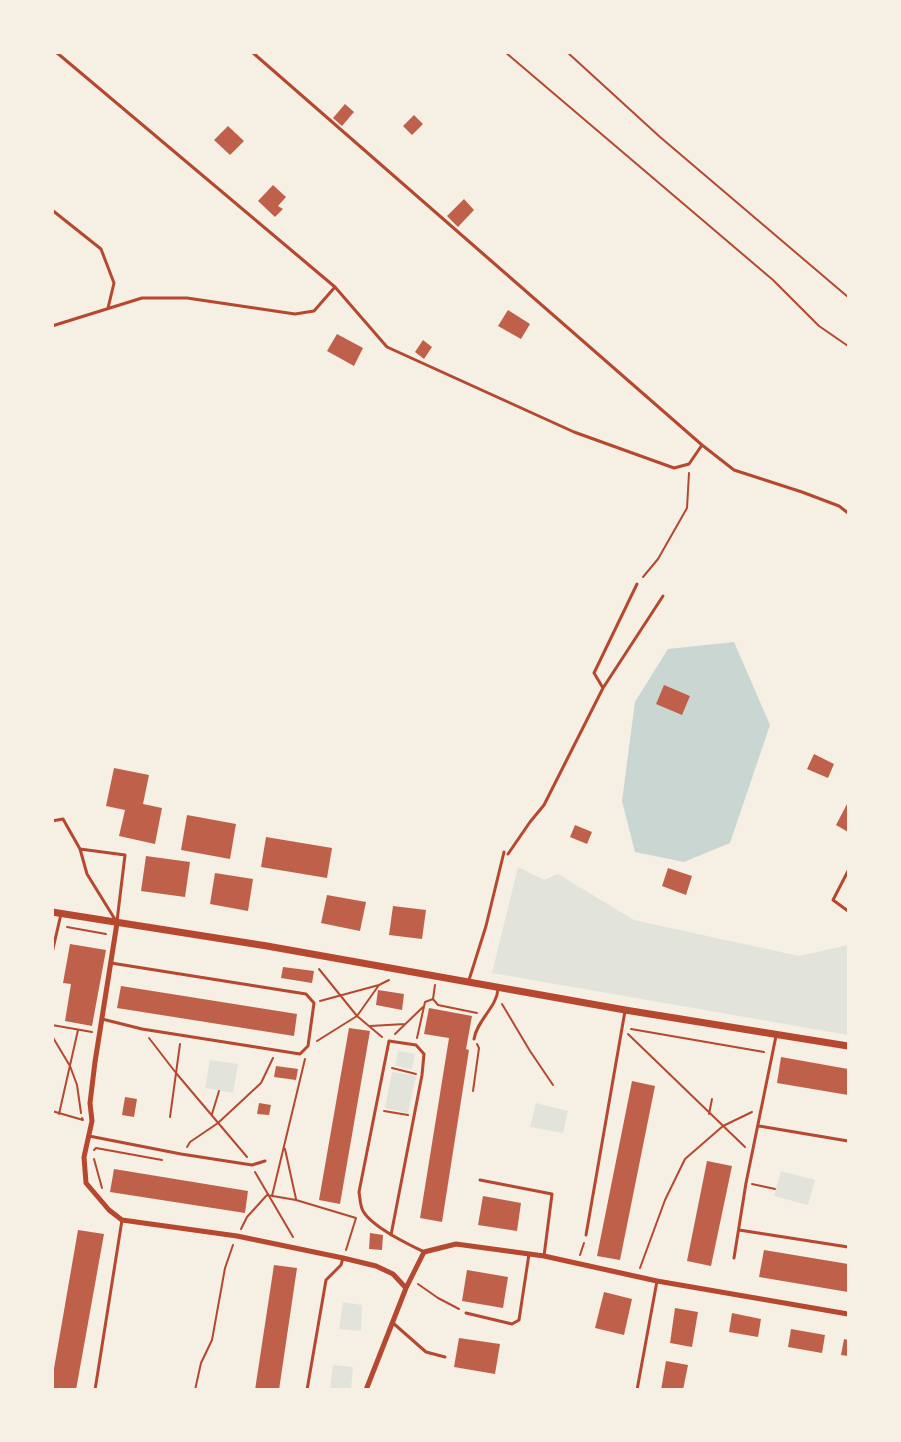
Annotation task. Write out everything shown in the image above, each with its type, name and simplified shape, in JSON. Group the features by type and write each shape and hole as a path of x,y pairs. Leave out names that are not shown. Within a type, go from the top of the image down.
{"street":[{"path":"52,912 267,946 625,1010 849,1047"},
{"path":"117,923 91,1093 92,1122 84,1157 86,1183 109,1210 122,1220 237,1236 343,1258 376,1266 393,1274 406,1288"},
{"path":"366,1389 406,1288 424,1252 456,1244 544,1256 657,1281 849,1314"}],"lane":[{"path":"56,52 335,287 387,347 574,432 674,468 689,464 702,445"},
{"path":"252,52 702,445 734,470 802,492 839,506 849,513"},
{"path":"52,210 101,249 114,283 108,308"},
{"path":"52,326 142,298 187,297 295,314 314,311 335,287"},
{"path":"603,688 594,673 637,584"},
{"path":"469,982 506,853 544,805 603,688 663,596"},
{"path":"52,821 63,819 80,849 87,874 117,923"},
{"path":"80,849 125,855 117,923"},
{"path":"849,871 833,900 849,911"},
{"path":"52,952 61,914"},
{"path":"102,1019 142,1029 300,1054 308,1046 314,1003 306,994 111,963"},
{"path":"474,1039 482,1018 498,996 498,987"},
{"path":"586,1235 625,1010"},
{"path":"734,1258 746,1183 776,1034"},
{"path":"391,1235 424,1054 416,1045 389,1041 359,1192 363,1211 391,1235 424,1252"},
{"path":"758,1126 849,1141"},
{"path":"89,1136 252,1165 265,1161"},
{"path":"480,1180 552,1194 544,1256"},
{"path":"95,1389 122,1220"},
{"path":"739,1230 849,1247"},
{"path":"466,1313 512,1324 519,1320 529,1254"},
{"path":"307,1389 326,1280 341,1265 343,1258"},
{"path":"637,1389 657,1281"},
{"path":"392,1322 426,1352 445,1357"}],"path":[{"path":"504,52 773,280 819,326 849,346"},
{"path":"567,52 660,137 849,297"},
{"path":"637,584 658,559 687,508 689,464"},
{"path":"58,926 114,935"},
{"path":"319,969 357,1016 389,1041 423,1007"},
{"path":"314,1003 340,994 379,986 389,980"},
{"path":"435,985 433,999 438,1005 475,1012 482,1018"},
{"path":"272,1196 308,1046 357,1016 379,986"},
{"path":"498,996 553,1085"},
{"path":"416,1045 423,1007 425,1002 433,999"},
{"path":"52,1024 92,1032"},
{"path":"370,1026 405,1024"},
{"path":"622,1028 768,1052"},
{"path":"622,1028 709,1114 753,1151"},
{"path":"142,1029 249,1159"},
{"path":"59,1114 78,1030"},
{"path":"170,1117 181,1035"},
{"path":"52,1036 70,1066 83,1120 52,1111"},
{"path":"473,1091 479,1048 474,1039"},
{"path":"182,1154 190,1142 218,1123 261,1083 277,1050"},
{"path":"385,1067 422,1075"},
{"path":"212,1114 219,1090"},
{"path":"709,1114 712,1099"},
{"path":"377,1109 413,1116"},
{"path":"637,1277 646,1246 685,1159 723,1126 757,1109"},
{"path":"89,1136 105,1198"},
{"path":"284,1146 296,1200"},
{"path":"256,1174 298,1248"},
{"path":"746,1183 776,1189"},
{"path":"267,1195 296,1200 356,1218 343,1258"},
{"path":"195,1389 201,1363 212,1341 225,1268 247,1217 267,1195"},
{"path":"578,1264 586,1235"},
{"path":"411,1279 438,1298 466,1313"}],"shaded area":[{"path":"734,642 770,725 730,843 684,862 635,852 622,801 635,702 668,649"},
{"path":"518,867 544,880 558,874 634,920 799,956 848,945 848,1035 492,973"},
{"path":"398,1051 415,1054 412,1069 395,1066"},
{"path":"210,1060 238,1064 233,1093 205,1088"},
{"path":"392,1072 416,1076 408,1113 385,1108"},
{"path":"536,1103 568,1111 563,1133 530,1127"},
{"path":"781,1171 815,1180 808,1205 774,1196"},
{"path":"343,1302 362,1305 361,1331 339,1329"},
{"path":"333,1365 353,1367 351,1389 330,1389"}],"building":[{"path":"345,104 354,112 342,126 333,118"},
{"path":"414,115 423,124 412,135 403,126"},
{"path":"228,126 244,141 230,155 214,140"},
{"path":"273,185 286,197 278,206 283,209 275,217 258,201"},
{"path":"464,199 474,210 458,227 447,216"},
{"path":"508,310 530,324 521,339 498,326"},
{"path":"337,334 363,348 354,366 327,351"},
{"path":"423,340 432,347 424,359 415,352"},
{"path":"664,685 690,696 682,715 656,704"},
{"path":"814,754 834,764 828,778 807,769"},
{"path":"114,768 149,775 143,804 162,808 155,844 119,836 125,810 106,806"},
{"path":"848,805 848,832 836,825"},
{"path":"187,815 236,824 230,859 181,850"},
{"path":"575,825 592,832 587,844 570,837"},
{"path":"266,837 332,848 327,878 261,867"},
{"path":"146,856 190,862 185,897 141,891"},
{"path":"668,868 692,876 686,895 662,886"},
{"path":"215,873 253,879 248,911 210,904"},
{"path":"327,895 366,902 360,931 321,923"},
{"path":"393,906 426,910 422,939 389,935"},
{"path":"70,944 106,950 92,1026 65,1021 71,984 63,983"},
{"path":"283,967 314,971 312,983 281,978"},
{"path":"121,986 297,1014 294,1036 117,1008"},
{"path":"378,990 404,994 402,1010 376,1005"},
{"path":"429,1008 472,1016 466,1049 469,1050 442,1222 420,1218 449,1038 424,1034"},
{"path":"349,1028 370,1031 340,1204 319,1200"},
{"path":"781,1057 848,1069 848,1095 777,1083"},
{"path":"276,1066 298,1069 296,1080 274,1077"},
{"path":"632,1081 655,1086 620,1260 597,1256"},
{"path":"125,1097 137,1099 134,1117 122,1115"},
{"path":"259,1103 271,1105 269,1115 257,1114"},
{"path":"707,1161 732,1166 711,1266 687,1261"},
{"path":"114,1169 248,1191 245,1213 110,1192"},
{"path":"483,1196 521,1203 517,1231 478,1225"},
{"path":"78,1230 104,1234 76,1390 52,1390 52,1380"},
{"path":"370,1233 383,1235 382,1250 369,1249"},
{"path":"764,1250 848,1264 848,1292 759,1277"},
{"path":"274,1265 297,1268 279,1390 255,1390"},
{"path":"467,1270 508,1277 503,1308 462,1301"},
{"path":"604,1292 632,1299 624,1335 595,1328"},
{"path":"675,1308 698,1312 692,1347 670,1343"},
{"path":"732,1313 761,1319 758,1337 729,1332"},
{"path":"791,1329 825,1335 822,1353 788,1347"},
{"path":"459,1338 500,1344 495,1374 454,1367"},
{"path":"844,1339 848,1340 848,1356 841,1355"},
{"path":"666,1361 688,1365 683,1390 661,1390"}]}
